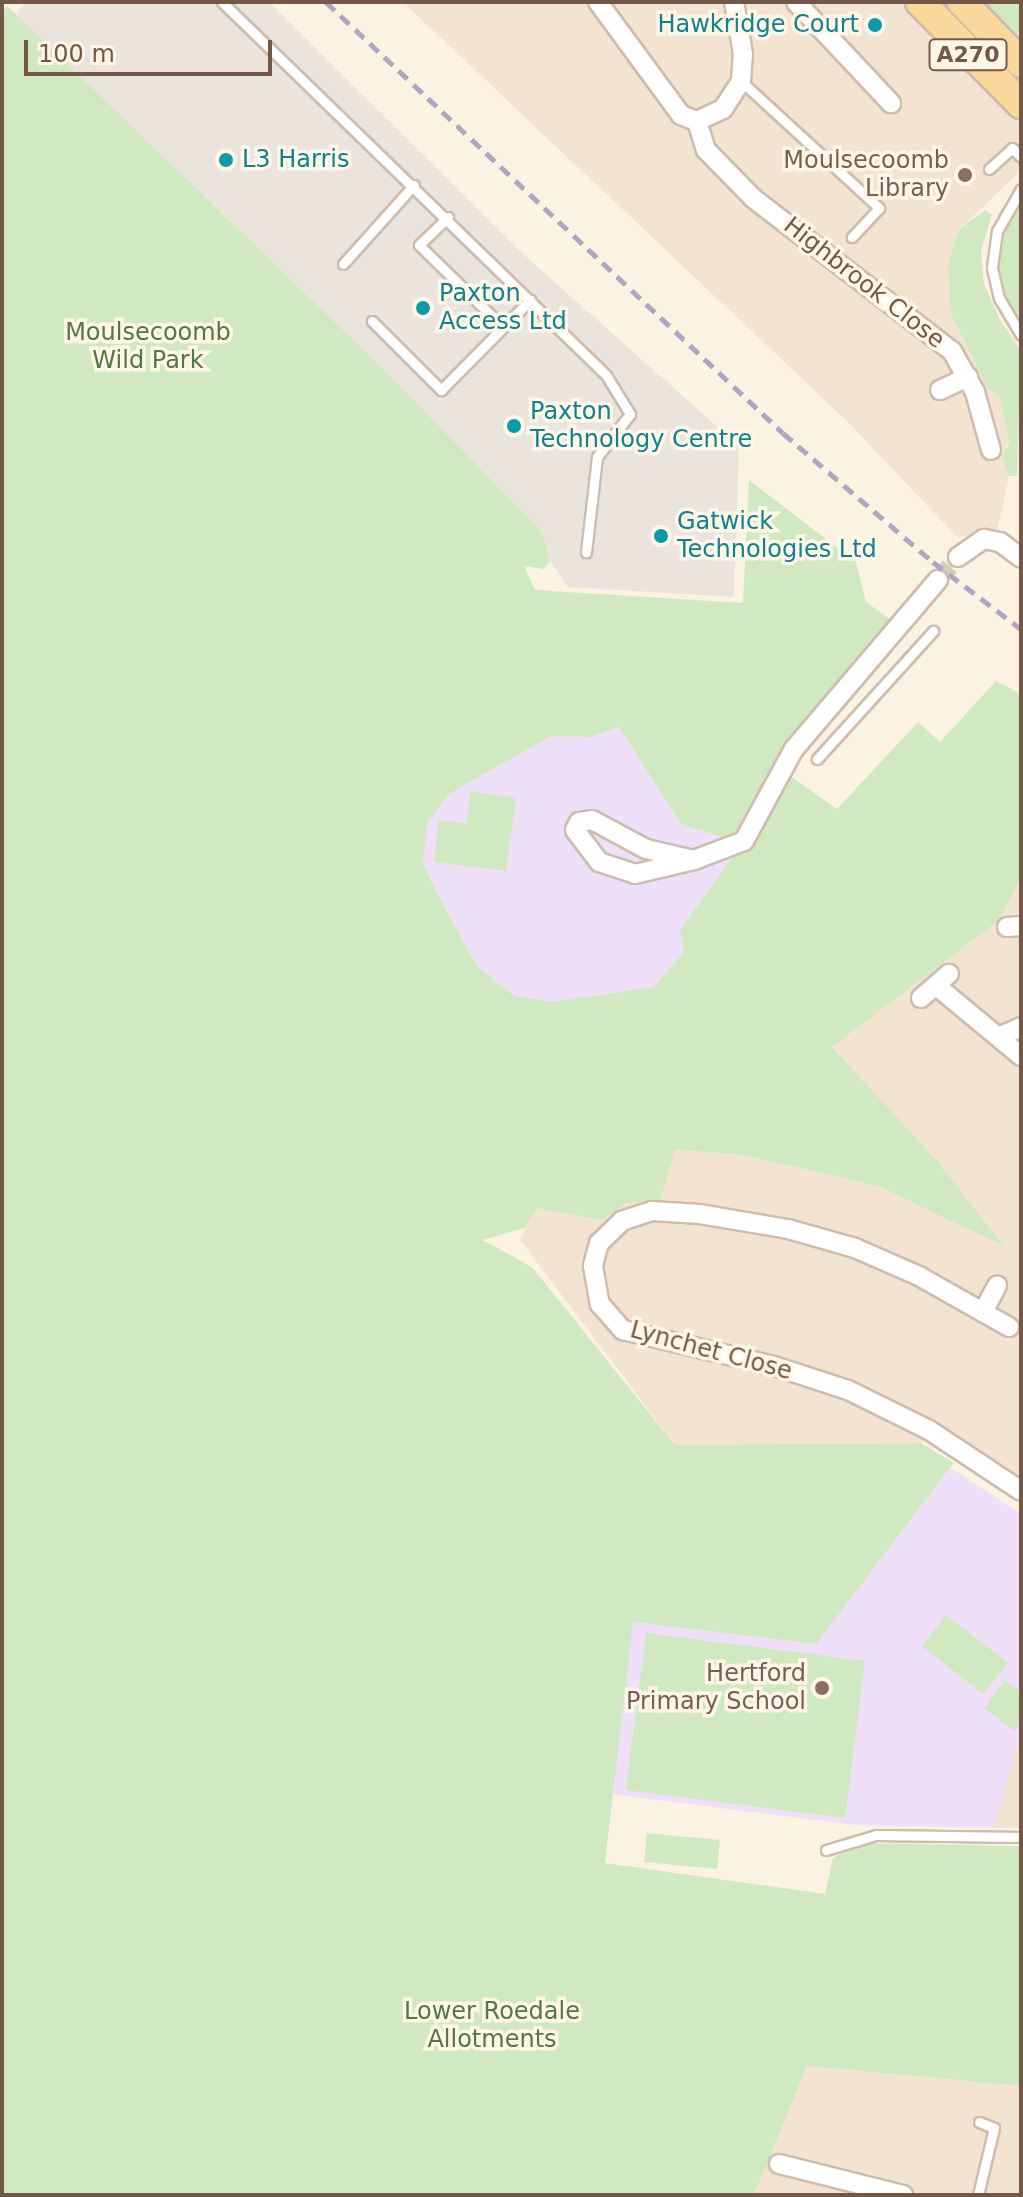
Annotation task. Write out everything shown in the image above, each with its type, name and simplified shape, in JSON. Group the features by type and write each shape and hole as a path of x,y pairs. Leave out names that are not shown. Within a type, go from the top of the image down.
{"main road":[{"name":"A270","path":"920,2 1021,104"},
{"name":"A270","path":"962,2 1021,63"}],"street":[{"path":"598,2 681,115 697,121 723,109 741,81 743,54 734,2"},
{"path":"796,2 891,103"},
{"name":"Highbrook Close","path":"697,121 706,150 745,191 943,342 968,377 991,450"},
{"name":"Highbrook Close","path":"940,390 968,377"},
{"path":"958,557 984,539 1000,542 1020,556"},
{"path":"694,860 646,849 592,820 576,827 576,837 590,854 622,872 642,874 694,860 747,838 794,749 938,580"},
{"path":"921,998 944,981 1021,1056"},
{"path":"1001,1036 1021,1027"},
{"name":"Lynchet Close","path":"1009,1327 899,1267 822,1237 670,1211 622,1221 599,1243 593,1266 600,1304 623,1330 774,1366 848,1390 929,1430 1021,1491"},
{"path":"983,1312 997,1286"},
{"path":"779,2164 863,2190 903,2195"}],"lane":[{"path":"222,2 448,217 606,375 630,414 597,457 586,552"},
{"path":"741,81 879,208 852,237"},
{"path":"989,169 1012,148 1021,157"},
{"path":"343,264 414,185"},
{"path":"1021,189 997,231 992,268 1002,304 1021,335"},
{"path":"448,217 419,245 503,327"},
{"path":"372,321 441,390 530,300"},
{"path":"817,759 933,631"},
{"path":"826,1850 876,1835 1021,1837"},
{"path":"978,2195 994,2128 979,2122"}],"shaded area":[{"path":"26,2 269,2 523,254 739,446 734,597 568,587 550,561 542,532 15,14"},
{"path":"403,2 926,2 1021,85 1021,170 960,229 948,268 951,299 1021,357 1010,443 1000,454 1009,476 997,532 957,537 850,424"},
{"path":"619,727 681,824 734,841 739,848 680,930 684,952 653,987 552,1002 514,996 477,966 439,897 423,863 427,823 449,794 551,736 591,737"},
{"path":"1021,880 1021,1476 934,1423 921,1443 675,1445 520,1240 537,1207 602,1219 627,1203 660,1201 674,1150 739,1154 879,1186 1002,1245 934,1157 832,1047 998,921"},
{"name":"Hertford Primary School","path":"951,1468 1021,1514 1021,1731 994,1828 856,1825 610,1794 633,1622 815,1644"},
{"path":"1021,1731 1021,1828 994,1828 1016,1738"},
{"path":"806,2066 1021,2086 1021,2195 754,2195"}],"green space":[{"path":"911,2 1021,2 1021,35 1017,32 1021,37 1021,115"},
{"path":"7,6 380,366 542,532 550,561 544,569 524,566 535,590 743,603 749,480 856,562 866,602 894,622 773,764 837,809 918,722 940,742 996,681 1021,694 1021,880 998,921 832,1047 934,1157 1004,1246 878,1186 739,1154 675,1150 660,1201 627,1203 602,1220 537,1208 525,1228 483,1240 532,1267 675,1445 921,1443 954,1463 816,1644 633,1622 605,1863 825,1894 833,1858 860,1843 1021,1846 1021,2086 807,2066 754,2195 2,2195 2,13","holes":["619,727 681,824 734,841 739,848 680,930 684,952 653,987 552,1002 514,996 477,966 423,863 427,823 449,794 551,736 591,737"]},
{"path":"1021,198 1021,324 1004,295 997,268 1001,238"},
{"path":"985,210 992,214 981,251 984,284 1000,320 1021,350 1017,476 1009,476 1001,455 1010,443 999,396 988,389 951,314 948,268 954,243 960,229"},
{"path":"471,791 516,798 506,871 434,862 439,820 466,824"},
{"path":"946,1615 1008,1663 983,1694 922,1646"},
{"path":"646,1633 865,1661 845,1818 626,1790"},
{"path":"1005,1680 1021,1692 1021,1722 1014,1731 984,1708"},
{"path":"647,1833 720,1840 717,1869 644,1862"}],"tunnel":[{"path":"938,580 958,557"}],"railway":[{"path":"326,2 783,433 933,562 1021,629"}],"place":[{"name":"Hawkridge Court","path":"875,25"},
{"name":"L3 Harris","path":"226,160"},
{"name":"Moulsecoomb Library","path":"965,175"},
{"name":"Paxton Access Ltd","path":"423,308"},
{"name":"Paxton Technology Centre","path":"514,426"},
{"name":"Gatwick Technologies Ltd","path":"661,536"},
{"name":"Hertford Primary School","path":"822,1688"}],"park label":[{"name":"Moulsecoomb Wild Park","path":"148,347"},
{"name":"Lower Roedale Allotments","path":"492,2026"}]}
